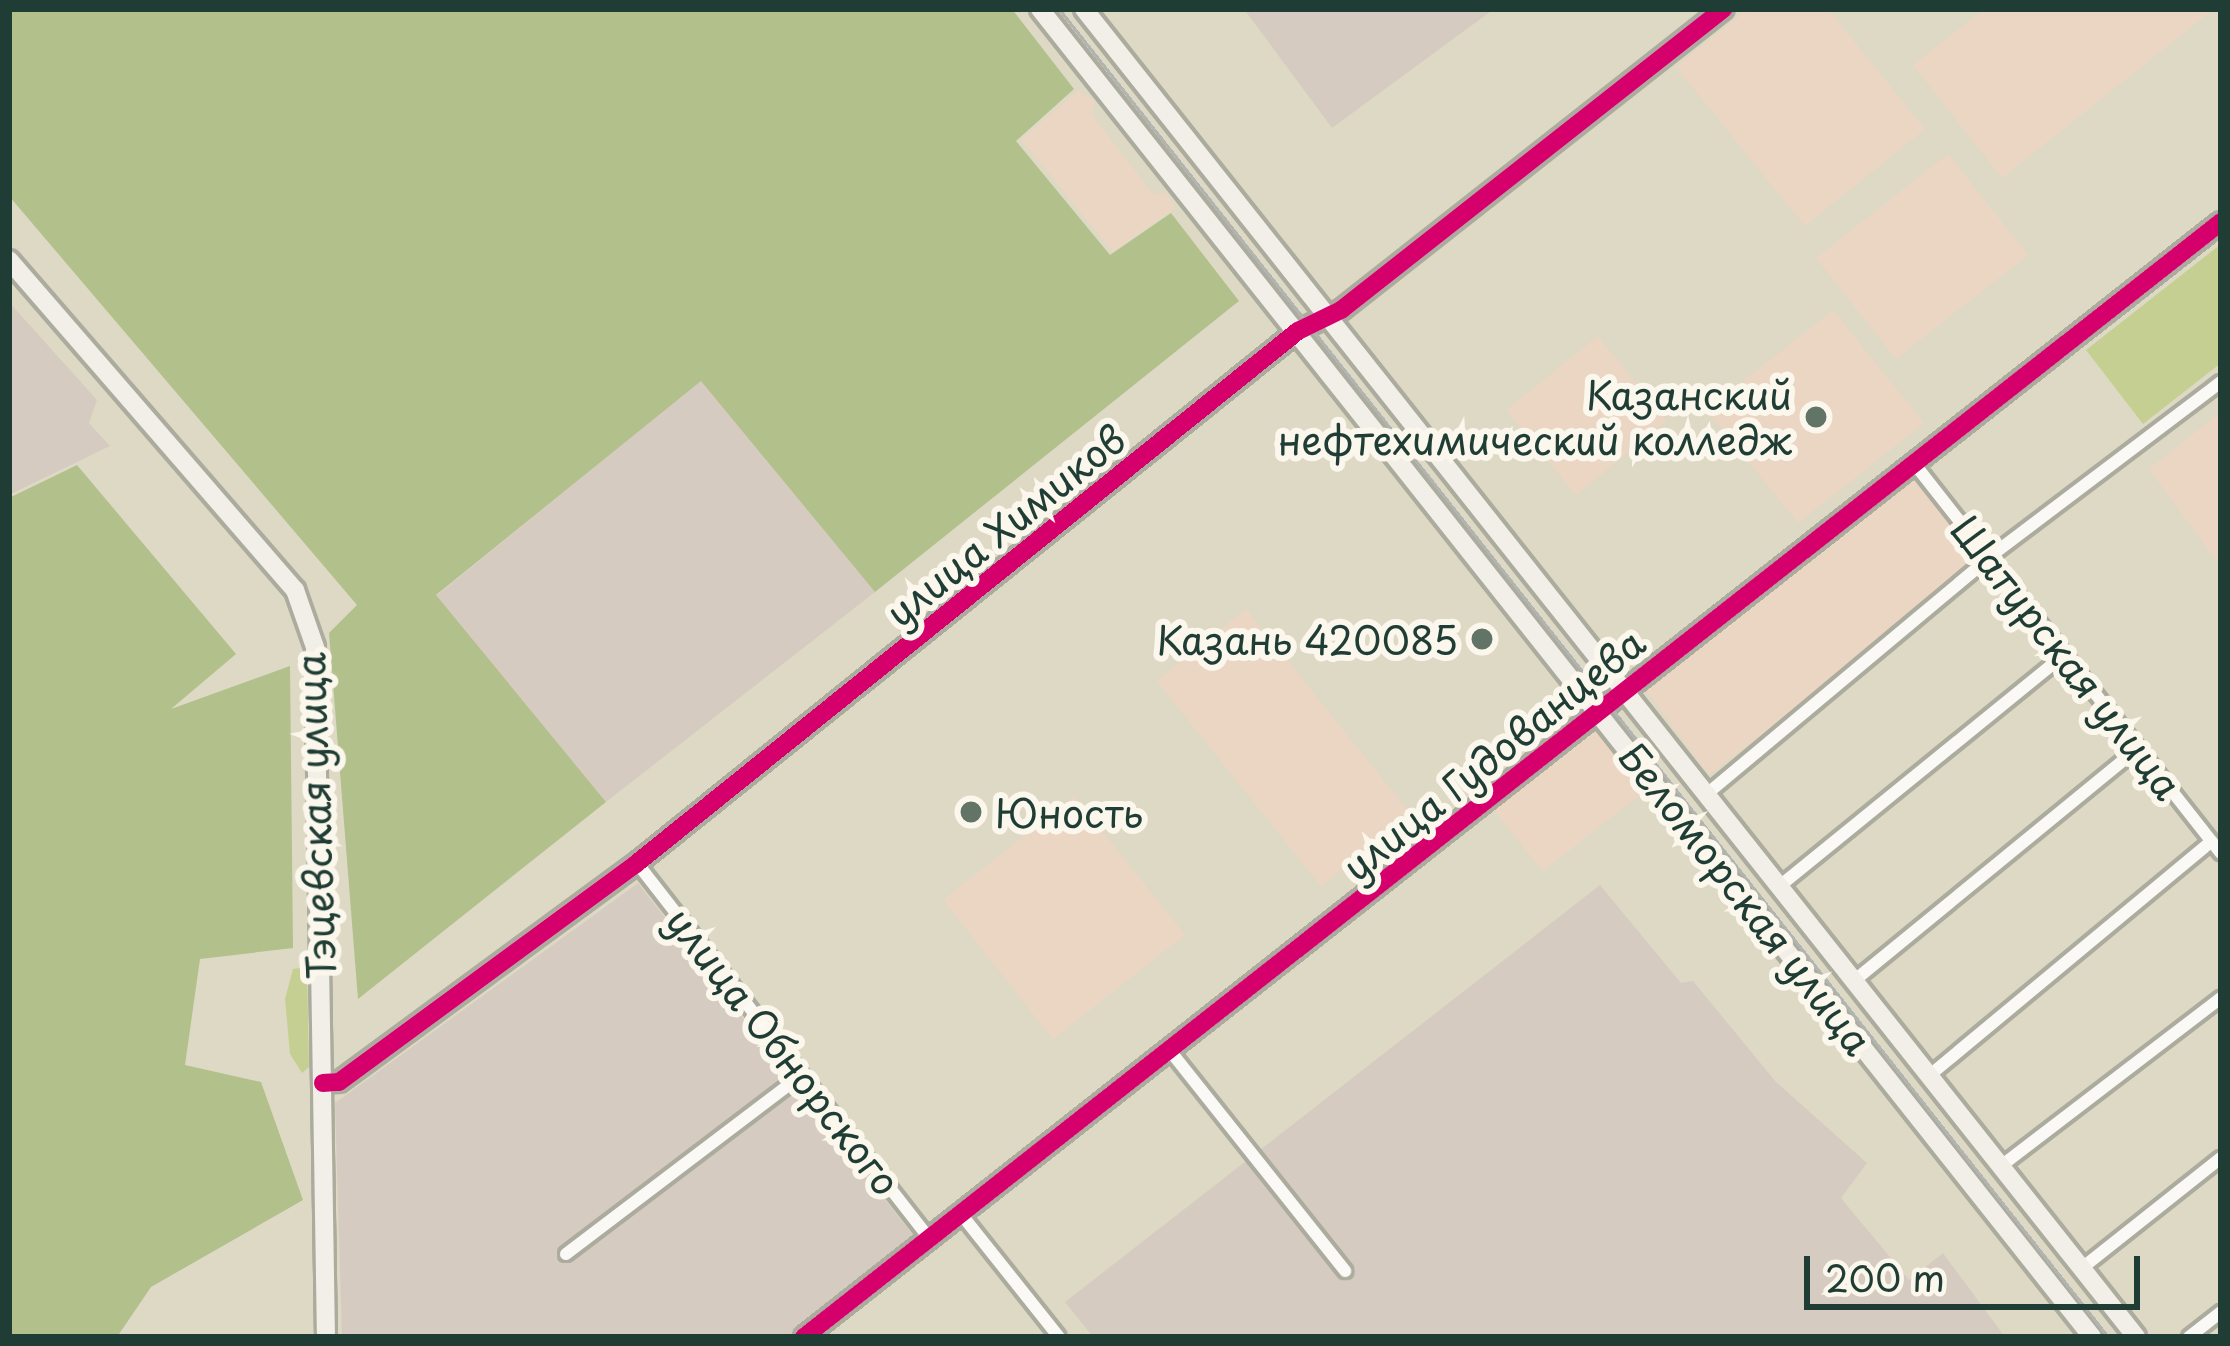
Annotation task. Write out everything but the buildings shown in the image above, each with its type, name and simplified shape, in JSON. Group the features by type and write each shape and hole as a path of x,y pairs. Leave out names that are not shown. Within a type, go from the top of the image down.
{"main road":[{"name":"Беломорская улица","path":"1040,9 2092,1337"},
{"name":"Беломорская улица","path":"1084,9 2136,1337"},
{"name":"улица Химиков","path":"323,1083 339,1082 638,863 1298,331 1330,317 1724,9"},
{"name":"улица Гудованцева","path":"804,1337 2221,222"},
{"name":"Тэцевская улица","path":"9,260 295,590 315,647 326,1337"},
{"path":"1924,1124 1952,1103"}],"street":[{"path":"1708,793 1992,562 1996,552 2221,382"},
{"name":"Шатурская улица","path":"1913,462 2216,847"},
{"path":"1780,885 2065,654"},
{"path":"1855,980 2138,748"},
{"path":"1930,1076 2216,847"},
{"name":"улица Обнорского","path":"638,863 930,1239"},
{"path":"2001,1166 2221,998"},
{"path":"1171,1052 1345,1271"},
{"path":"566,1254 802,1075"},
{"path":"2082,1268 2221,1158"},
{"path":"962,1214 1059,1337"},
{"path":"2189,1337 2221,1312"}],"shaded area":[{"path":"1244,9 1494,9 1332,128"},
{"path":"1748,9 1828,9 1925,129 1805,226 1676,67"},
{"path":"1984,9 2214,9 2002,178 1913,65"},
{"path":"1078,91 1095,101 1092,115 1153,194 1166,192 1175,208 1113,252 1021,139"},
{"path":"1948,154 2028,255 1896,359 1816,258"},
{"path":"9,302 97,400 89,423 110,446 9,495"},
{"name":"Казанский нефтехимический колледж","path":"1833,310 1924,423 1798,523 1707,410"},
{"path":"1598,336 1667,421 1576,495 1506,410"},
{"path":"701,380 875,592 606,802 436,596"},
{"path":"2221,412 2221,565 2220,566 2149,469"},
{"path":"1917,475 1984,562 1709,775 1643,686"},
{"path":"1246,609 1411,814 1321,886 1157,681"},
{"path":"1597,727 1646,790 1543,871 1493,809"},
{"path":"1074,796 1185,935 1053,1039 943,900"},
{"path":"638,883 917,1240 791,1337 342,1337 335,1103"},
{"path":"1600,885 1681,983 1693,981 1776,1082 1867,1163 1841,1198 1909,1280 1943,1253 2005,1337 1093,1337 1065,1302"}],"green space":[{"path":"9,9 1012,9 1074,89 1016,141 1110,255 1171,213 1239,301 875,592 701,381 436,595 606,802 358,999 329,633 357,605 9,196"},
{"path":"2221,244 2221,363 2143,424 2086,350"},
{"path":"77,465 236,654 171,709 290,666 293,948 200,959 185,1065 261,1082 303,1200 151,1287 117,1337 9,1337 9,498"},
{"path":"307,967 309,1067 302,1073 290,1054 285,999 293,969"}],"tram line":[{"path":"1059,9 2108,1337"}],"cycle path":[{"path":"323,1083 339,1082 637,863 1298,331 1341,310 1724,9"},
{"path":"804,1337 2221,222"}],"place":[{"name":"Казанский нефтехимический колледж","path":"1816,417"},
{"name":"Казань 420085","path":"1482,639"},
{"name":"Юность","path":"971,812"}]}
